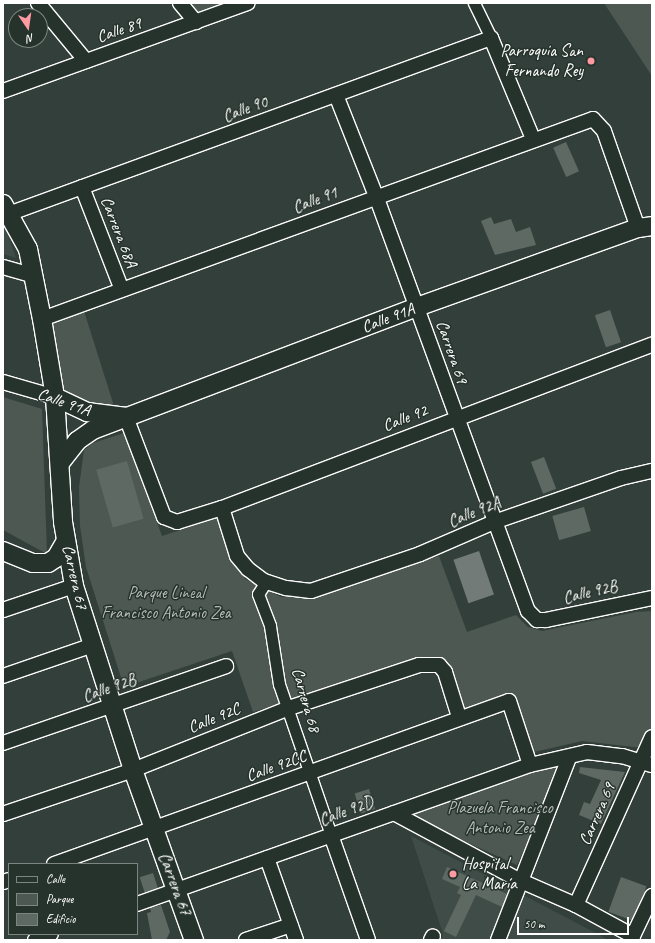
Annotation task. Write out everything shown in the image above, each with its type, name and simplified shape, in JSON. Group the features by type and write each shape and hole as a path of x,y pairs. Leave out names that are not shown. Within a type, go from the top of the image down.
{"street":[{"path":"38,3 86,60"},
{"path":"180,3 196,22"},
{"name":"Calle 89","path":"3,91 248,3"},
{"path":"474,3 491,38 533,139"},
{"name":"Calle 90","path":"7,209 82,187 491,38"},
{"name":"Carrera 69","path":"336,95 417,306 456,418 528,611 537,620"},
{"name":"Calle 91","path":"42,318 533,139 593,119 600,124 645,227"},
{"name":"Carrera 68A","path":"82,187 122,290"},
{"name":"Carrera 67","path":"7,209 28,249 42,318 55,398 66,541 74,586 133,770 178,889 194,940"},
{"name":"Calle 91A","path":"60,463 77,440 93,430 417,306 645,227"},
{"path":"3,267 34,276"},
{"name":"Calle 92","path":"126,417 162,511 171,520 177,522 222,508 456,418 652,345"},
{"name":"Calle 91A","path":"3,382 55,398 88,412 126,417"},
{"name":"Calle 92A","path":"222,508 237,556 248,569 264,581 278,586 311,591 420,554 494,522 621,478 652,471"},
{"path":"3,551 33,563 48,562 56,558 66,541"},
{"name":"Carrera 68","path":"265,583 258,594 270,626 279,684 289,708 310,774 368,940"},
{"path":"3,610 74,586"},
{"name":"Calle 92B","path":"537,620 652,598"},
{"path":"3,676 93,645"},
{"name":"Calle 92C","path":"3,814 133,770 289,708 419,665 439,665 445,672 459,717"},
{"name":"Calle 92B","path":"3,743 226,666"},
{"name":"Calle 92CC","path":"57,863 310,774 459,717 509,701 530,765"},
{"name":"Carrera 69","path":"576,905 646,763 652,737"},
{"name":"Calle 92D","path":"138,904 530,765 569,758 587,752 606,753 646,763"},
{"path":"498,940 569,758"},
{"path":"394,813 521,881 576,905 632,938 652,898"},
{"path":"267,858 296,940"},
{"path":"246,940 291,925"},
{"path":"35,940 48,935"}],"shaded area":[{"path":"3,221 4,222 16,258 3,254"},
{"path":"479,551 494,594 468,603 453,560"},
{"name":"Hospital La María","path":"411,836 605,938 604,940 441,940 443,934"}],"green space":[{"path":"191,3 227,3 199,13"},
{"path":"604,3 652,3 652,76"},
{"path":"84,311 114,406 93,406 60,394 48,322"},
{"path":"3,397 42,409 47,554 3,530"},
{"name":"Parque Lineal Francisco Antonio Zea","path":"124,433 162,536 220,517 245,579 281,597 319,596 439,556 467,632 516,615 528,627 542,631 636,612 652,611 652,728 643,748 582,741 534,752 513,695 472,708 464,708 460,705 451,671 419,658 253,712 232,651 124,687 86,567 80,526 79,487 84,450 93,443"},
{"name":"Plazuela Francisco Antonio Zea","path":"545,765 555,766 560,771 517,865 404,814"}],"building":[{"path":"566,142 579,171 566,177 553,148"},
{"path":"491,217 494,224 511,219 516,232 530,227 536,245 495,255 481,221"},
{"path":"610,310 621,342 606,347 595,315"},
{"path":"544,457 556,489 543,494 531,462"},
{"path":"127,461 144,519 113,527 96,470"},
{"path":"584,507 591,531 559,540 552,516"},
{"path":"580,767 625,772 601,824 579,815 584,802 590,804 601,780 579,773"},
{"path":"369,789 375,809 361,813 355,793"},
{"path":"447,867 507,894 502,907 476,895 456,937 444,931 461,895 457,893 460,887 442,879"},
{"path":"153,873 158,888 145,893 140,877"},
{"path":"621,877 646,886 634,921 608,912"},
{"path":"161,905 170,932 166,940 152,940 147,913 151,912 150,908"}],"place":[{"name":"Parroquia San Fernando Rey","path":"591,61"},
{"name":"Hospital La María","path":"453,874"}]}
